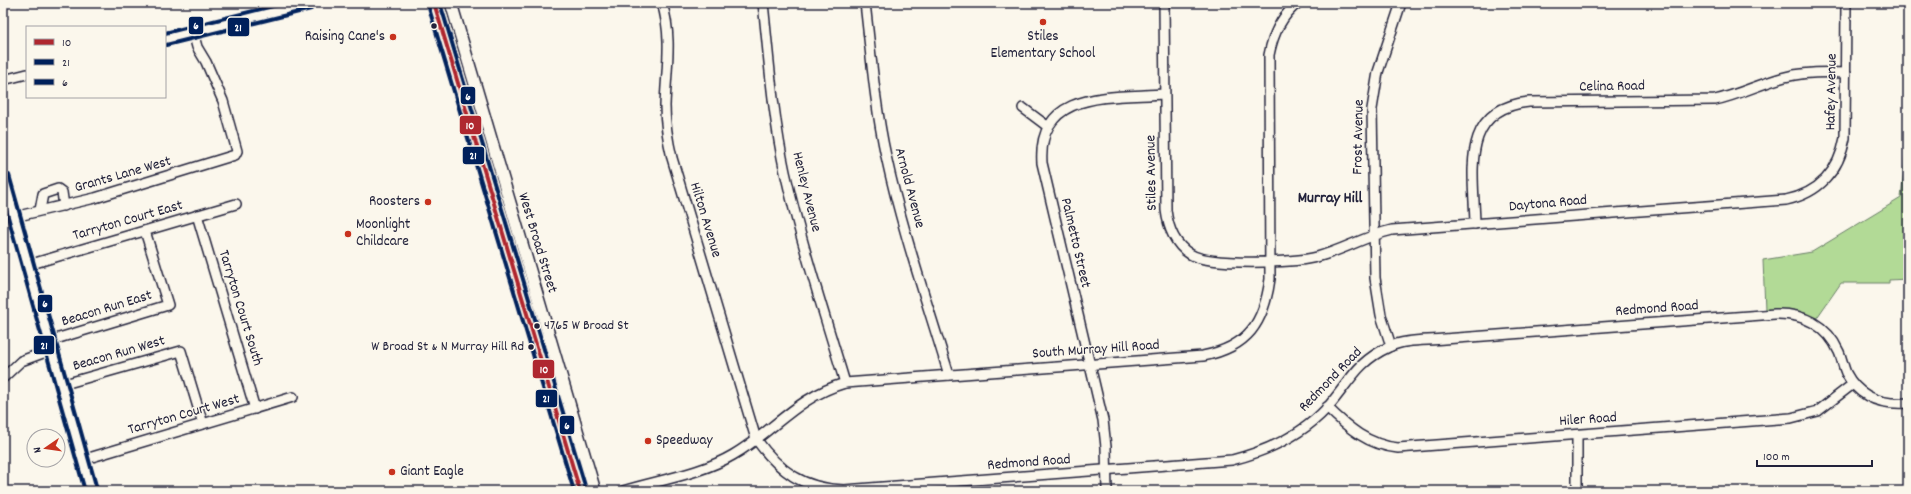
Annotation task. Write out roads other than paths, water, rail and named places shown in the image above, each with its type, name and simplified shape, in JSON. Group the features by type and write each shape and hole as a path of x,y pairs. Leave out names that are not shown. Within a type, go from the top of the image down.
{"main road":[{"name":"West Broad Street","path":"434,3 580,491"},
{"name":"West Broad Street","path":"451,3 595,491"},
{"path":"474,137 481,141 494,174 504,210 517,226"},
{"path":"501,228 511,236 525,279 532,293 538,298"}],"street":[{"path":"166,39 310,3"},
{"name":"Hilton Avenue","path":"662,3 669,43 665,108 668,139 672,158 756,439"},
{"name":"Henley Avenue","path":"763,3 779,138 785,172 845,383"},
{"name":"Arnold Avenue","path":"865,3 879,122 893,188 949,375"},
{"name":"Stiles Avenue","path":"1164,3 1164,94 1167,215 1171,231 1177,241 1191,255 1200,259 1218,261 1269,261"},
{"name":"South Murray Hill Road","path":"623,491 715,464 740,451 809,398 826,389 845,383 1203,356 1221,351 1238,343 1252,331 1262,315 1269,289 1269,55 1276,30 1291,8 1298,3"},
{"name":"Frost Avenue","path":"1391,346 1380,315 1374,265 1372,135 1374,91 1378,72 1401,3"},
{"name":"Hafey Avenue","path":"1828,178 1840,159 1845,138 1846,3"},
{"name":"Grants Lane West","path":"14,217 40,210 64,206 208,164 234,156 237,153 230,121 223,101 206,62 197,47 193,32"},
{"name":"Celina Road","path":"1475,224 1474,148 1480,130 1493,114 1501,108 1518,103 1533,101 1715,100 1737,95 1786,77 1804,74 1846,72"},
{"path":"3,80 26,74"},
{"path":"1023,108 1047,126 1056,115 1076,103 1098,99 1164,94"},
{"name":"Palmetto Street","path":"1047,126 1042,139 1042,163 1105,433 1107,491"},
{"path":"3,177 5,189 28,265 91,491"},
{"name":"Daytona Road","path":"1269,261 1316,257 1374,234 1392,230 1786,200 1809,192 1828,178"},
{"path":"40,210 43,194 58,189 62,192 64,206"},
{"name":"Tarryton Court East","path":"28,265 236,204"},
{"name":"Tarryton Court South","path":"197,215 255,409"},
{"name":"Beacon Run East","path":"50,346 168,305 145,231"},
{"name":"Redmond Road","path":"756,439 773,462 793,476 810,485 834,490 1209,463 1247,456 1265,450 1289,438 1327,407 1364,362 1391,346 1444,339 1784,314 1807,319 1827,333 1836,346 1846,372 1853,384 1866,395 1877,401 1893,403 1908,402"},
{"path":"3,378 21,361 50,346"},
{"name":"Beacon Run West","path":"61,385 181,351 202,424"},
{"name":"Hiler Road","path":"1327,407 1347,427 1371,442 1384,447 1398,448 1792,418 1818,410 1853,384"},
{"name":"Tarryton Court West","path":"82,460 293,398"},
{"path":"1577,435 1577,491"}],"place":[{"name":"Stiles Elementary School","path":"1043,22"},
{"name":"Raising Cane's","path":"393,37"},
{"name":"Roosters","path":"428,202"},
{"name":"Moonlight Childcare","path":"348,234"},
{"name":"4765 W Broad St","path":"537,326"},
{"name":"W Broad St & N Murray Hill Rd","path":"531,347"},
{"name":"Speedway","path":"648,441"},
{"name":"Giant Eagle","path":"392,472"}],"district":[{"name":"Murray Hill","path":"1330,198"}]}
